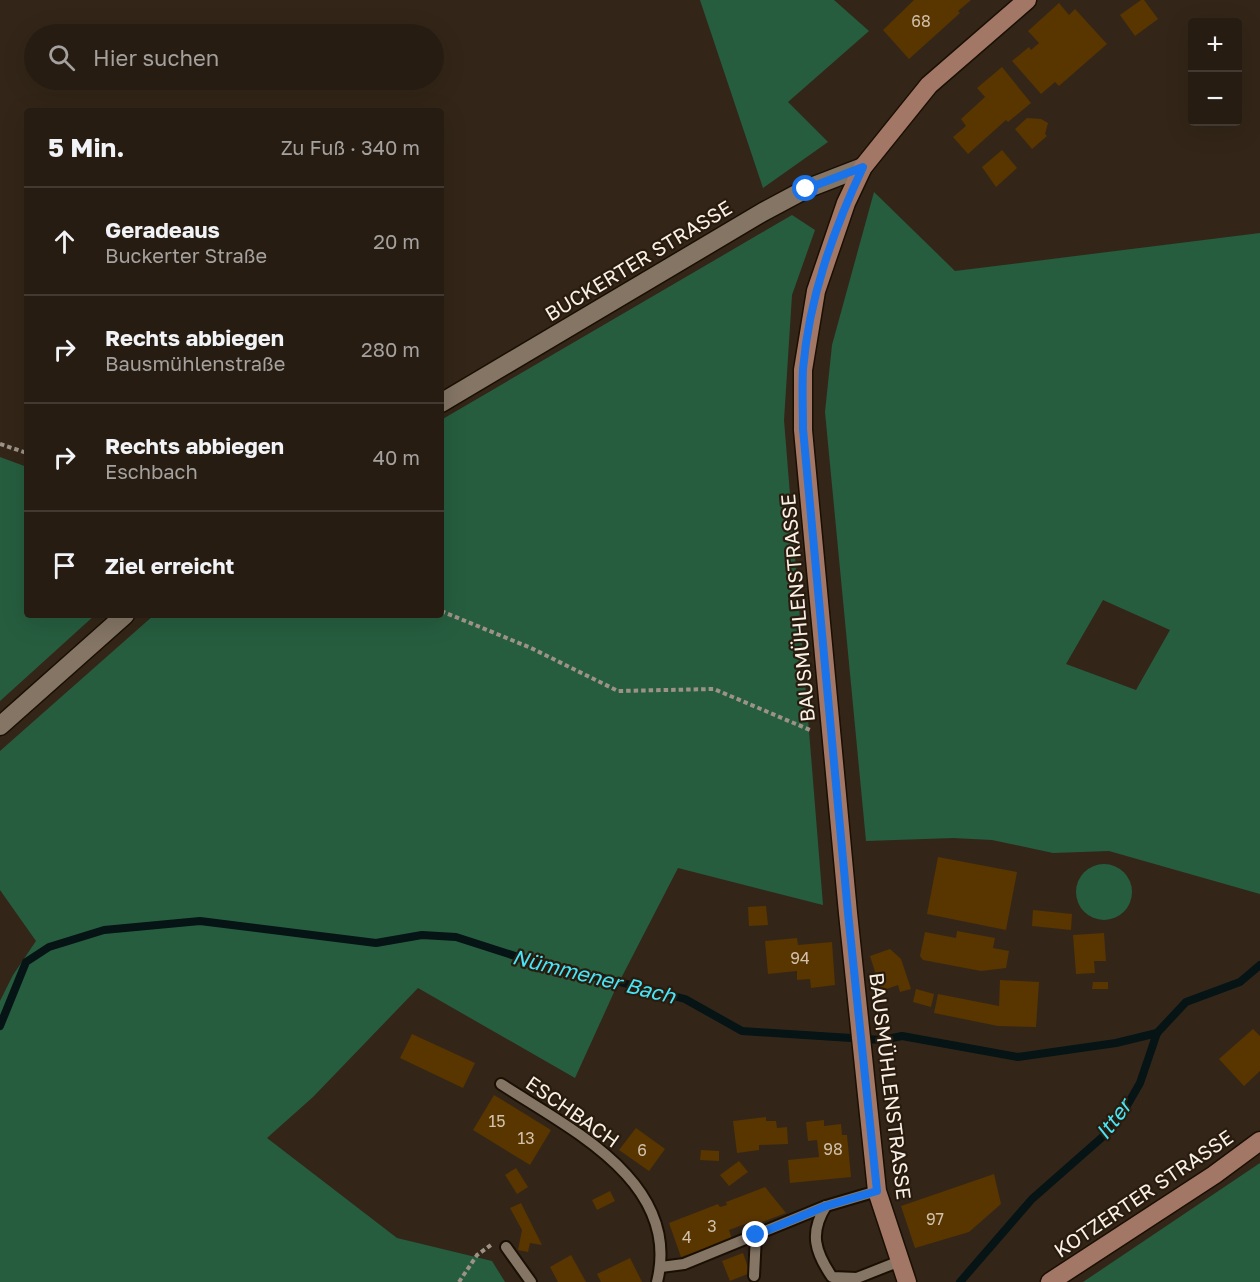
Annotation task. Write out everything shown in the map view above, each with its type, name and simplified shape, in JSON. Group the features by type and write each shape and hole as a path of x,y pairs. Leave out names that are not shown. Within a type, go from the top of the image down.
{"street":[{"name":"BAUSMÜHLENSTRASSE","path":"907,1282 877,1191 803,429 803,370 816,291 846,203 863,167 929,85 1027,0"},
{"name":"BUCKERTER STRASSE","path":"444,401 763,213 806,189 863,167"},
{"path":"0,726 122,618"},
{"name":"KOTZERTER STRASSE","path":"1050,1282 1214,1175 1260,1141"}],"lane":[{"name":"ESCHBACH","path":"501,1084 604,1151 639,1188 661,1242 661,1267 657,1282"},
{"path":"661,1267 684,1264 826,1206 877,1191"},
{"path":"826,1206 817,1220 814,1239 820,1259 832,1277 857,1278 900,1261"},
{"path":"754,1276 756,1235"},
{"path":"506,1247 531,1282"}],"path":[{"path":"0,444 24,452"},
{"path":"444,612 531,648 618,691 714,689 832,740"},
{"path":"459,1282 477,1255 488,1245 506,1247"}],"green space":[{"path":"700,0 834,0 869,31 788,102 828,142 763,188"},
{"path":"874,192 955,271 1260,233 1260,894 1109,851 1053,853 992,840 953,838 866,841 825,412 832,345","holes":["1103,600 1170,630 1136,690 1066,664"]},
{"path":"792,215 815,230 792,295 784,420 823,905 678,868 615,990 575,1078 418,988 313,1097 267,1138 397,1238 492,1261 505,1282 0,1282 0,1001 13,975 36,941 0,890 0,751 151,618 444,618 444,418"},
{"path":"0,457 24,466 24,618 92,618 0,701"},
{"path":"1104,864 1115,866 1124,872 1130,881 1132,892 1130,903 1124,912 1115,918 1104,920 1093,918 1084,912 1078,903 1076,892 1078,881 1084,872 1093,866"},
{"path":"1260,1163 1260,1282 1083,1282"}],"building":[{"path":"914,0 971,0 958,11 960,13 909,59 883,30"},
{"path":"1144,0 1158,19 1135,36 1120,15"},
{"path":"1059,3 1069,15 1075,9 1107,44 1059,86 1055,82 1041,94 1012,61 1029,47 1031,50 1039,43 1028,31"},
{"path":"1002,67 1031,103 1008,122 1006,120 968,154 953,137 966,126 961,119 985,97 977,88"},
{"path":"1027,118 1041,119 1048,123 1045,134 1047,136 1032,149 1015,129"},
{"path":"1002,150 1017,168 996,187 982,167"},
{"path":"938,857 1017,872 1006,930 927,914"},
{"path":"766,906 768,925 749,926 748,907"},
{"path":"1033,910 1072,914 1071,930 1032,926"},
{"path":"957,931 995,938 993,948 1009,951 1006,968 981,971 923,960 920,956 925,932 956,938"},
{"path":"1104,933 1106,961 1094,961 1095,973 1076,974 1073,935"},
{"path":"797,938 798,945 832,942 835,985 811,988 810,979 797,980 797,971 768,974 765,941"},
{"path":"890,949 901,959 911,989 900,992 898,985 881,991 870,956"},
{"path":"1000,980 1039,982 1036,1027 998,1026 934,1013 938,994 999,1006"},
{"path":"1093,982 1108,982 1108,989 1092,989"},
{"path":"916,989 934,994 931,1007 913,1002"},
{"path":"1253,1029 1260,1036 1260,1071 1244,1086 1219,1059"},
{"path":"412,1034 475,1063 463,1088 400,1058"},
{"path":"494,1095 551,1130 530,1165 473,1130"},
{"path":"766,1117 766,1121 776,1121 777,1128 787,1127 788,1144 759,1145 759,1150 737,1153 733,1121"},
{"path":"824,1120 824,1126 841,1124 842,1135 847,1135 851,1177 790,1183 788,1160 819,1157 817,1140 808,1141 806,1122"},
{"path":"636,1128 665,1149 649,1171 619,1150"},
{"path":"701,1150 719,1151 719,1161 700,1160"},
{"path":"739,1161 748,1172 729,1186 720,1175"},
{"path":"516,1168 528,1187 517,1194 505,1175"},
{"path":"994,1174 1001,1204 969,1232 915,1248 901,1206"},
{"path":"765,1187 786,1213 754,1225 753,1221 729,1230 732,1239 681,1257 669,1223 718,1204 720,1207 727,1205 726,1202"},
{"path":"610,1191 615,1201 597,1210 592,1200"},
{"path":"521,1203 542,1245 530,1243 528,1252 518,1250 522,1230 510,1208"},
{"path":"743,1253 750,1273 730,1281 722,1261"},
{"path":"571,1255 586,1282 558,1282 550,1267"},
{"path":"630,1258 642,1282 601,1282 597,1274"}],"waterway":[{"name":"Nümmener Bach","path":"0,1026 26,962 49,947 104,930 200,921 376,943 422,935 456,937 574,975 600,977 685,999 742,1031 882,1040 902,1036 1018,1057 1116,1043 1157,1033"},
{"name":"Itter","path":"960,1282 1032,1199 1107,1133 1121,1116 1140,1083 1157,1033 1186,1002 1240,982 1260,965"}],"route":[{"path":"756,1235 826,1206 877,1191 848,913 803,429 803,370 816,291 846,203 863,167 806,189"}]}
